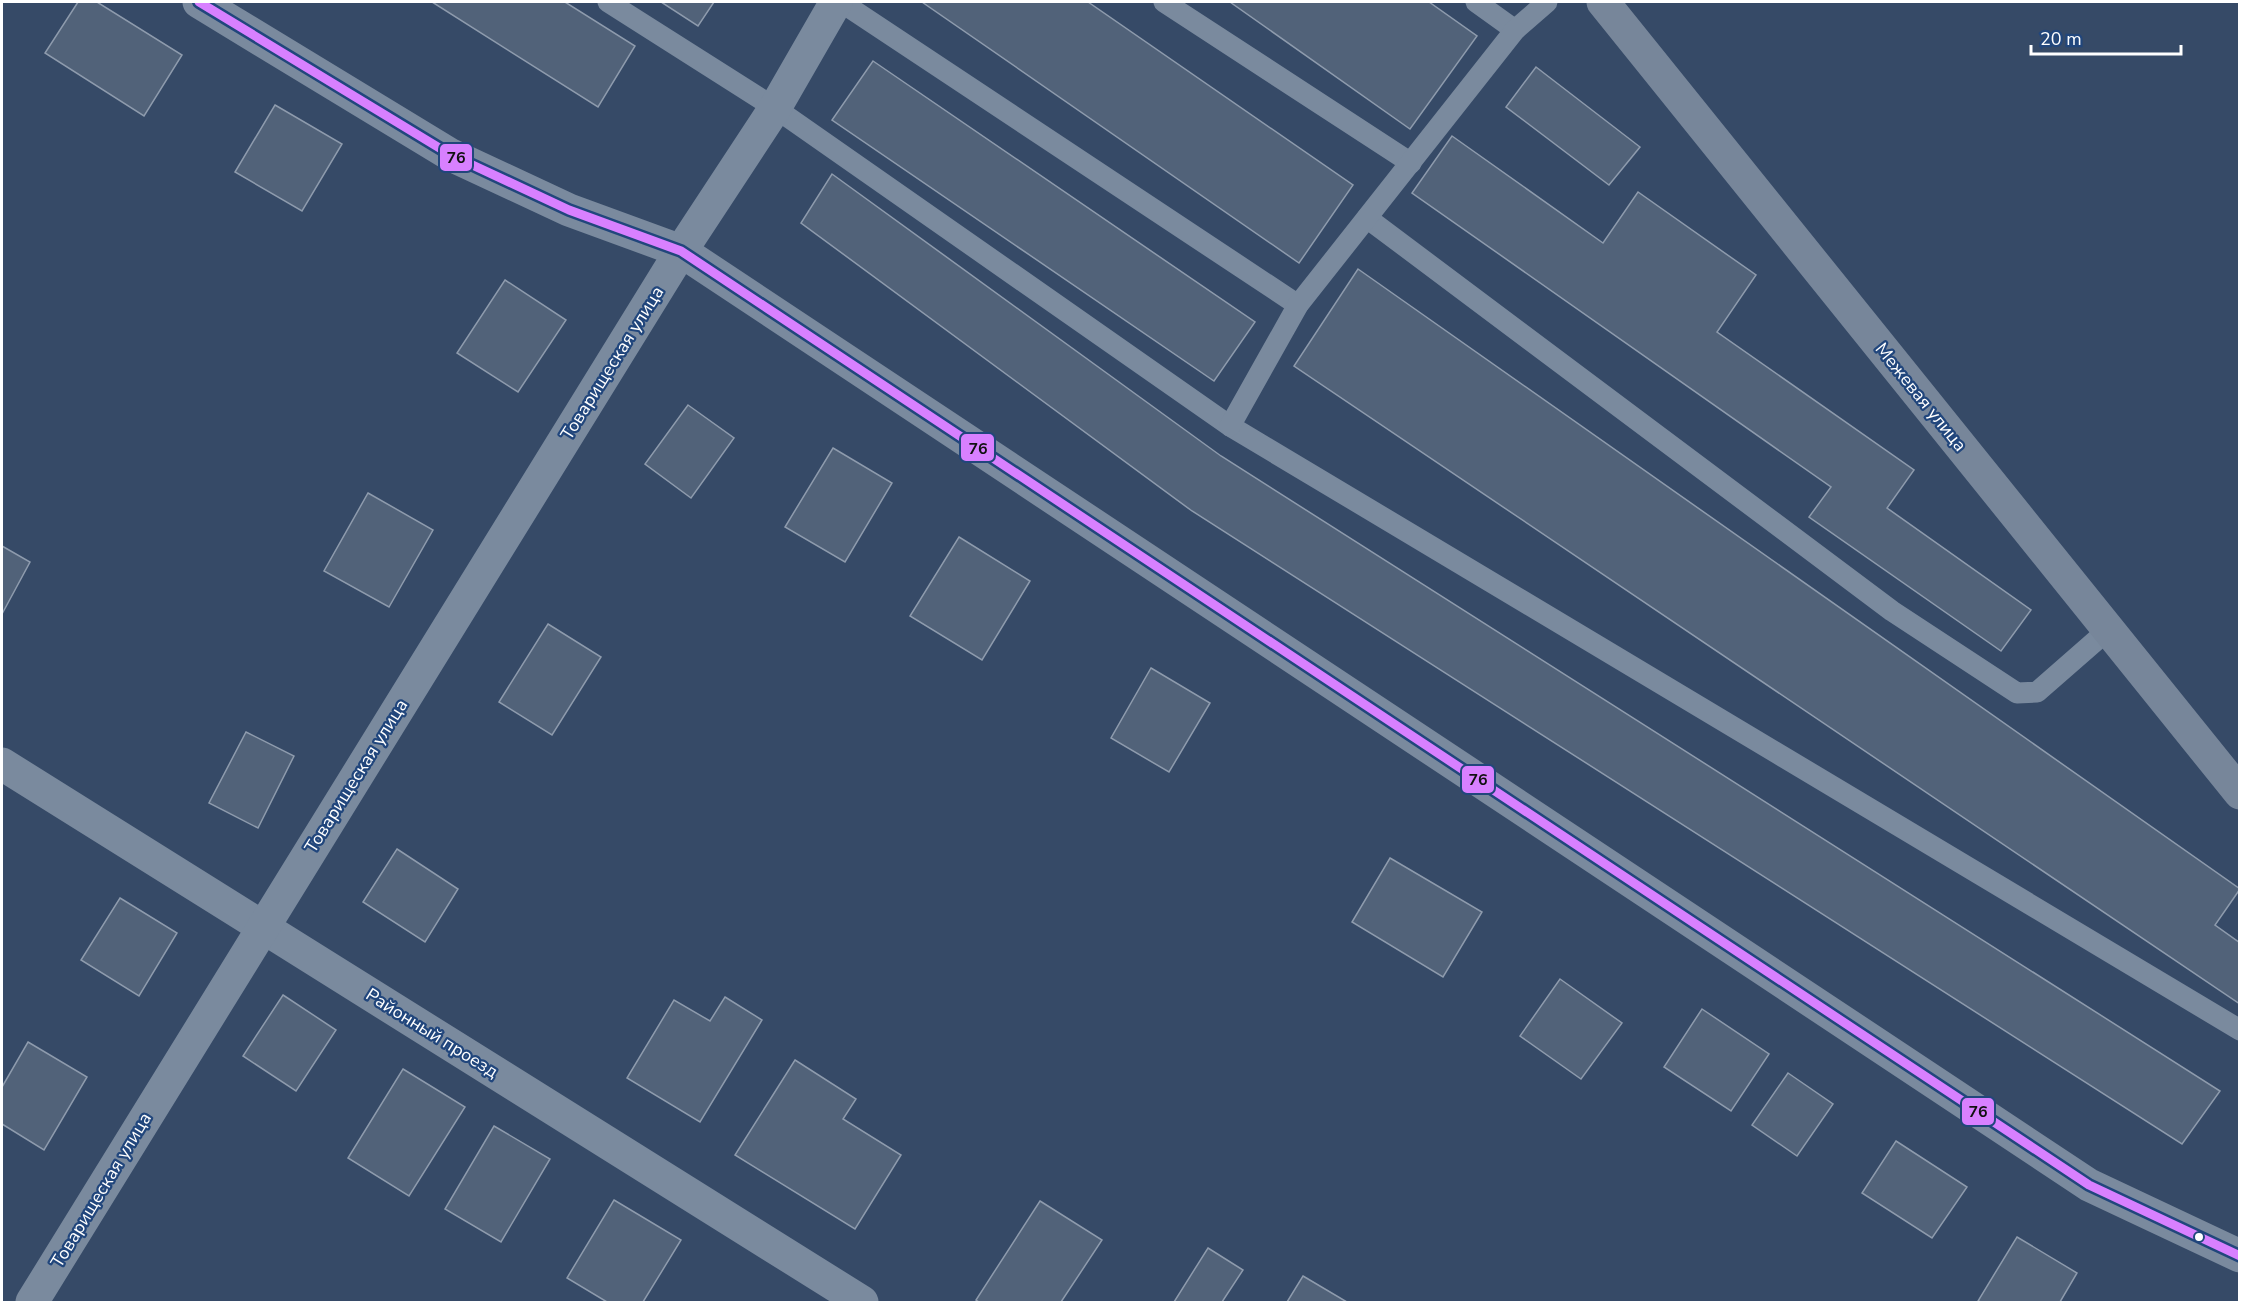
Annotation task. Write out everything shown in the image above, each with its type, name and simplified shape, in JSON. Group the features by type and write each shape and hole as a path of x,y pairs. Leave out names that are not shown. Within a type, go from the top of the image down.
{"street":[{"path":"199,2 451,155 569,210 681,251 2089,1185 2240,1256"},
{"name":"Товарищеская улица","path":"32,1302 681,251 775,108 836,2"},
{"name":"Межевая улица","path":"1603,2 2240,793"},
{"name":"Районный проезд","path":"2,764 862,1302"}],"lane":[{"path":"608,2 775,108 1230,426 2240,1030"},
{"path":"841,2 1298,305"},
{"path":"1164,2 1411,163"},
{"path":"1476,2 1515,30"},
{"path":"1230,426 1298,305 1515,30 1547,2"},
{"path":"1367,218 1892,611 2017,693 2037,692 2108,630"}],"building":[{"path":"78,2 97,2 182,55 144,116 45,53"},
{"path":"432,2 565,2 635,46 598,107"},
{"path":"661,2 714,2 698,26"},
{"path":"922,2 1088,2 1353,185 1299,263"},
{"path":"1230,2 1429,2 1477,36 1410,129"},
{"path":"873,61 1255,322 1214,381 832,120"},
{"path":"1536,67 1640,147 1609,185 1506,107"},
{"path":"275,105 342,144 302,211 235,172"},
{"path":"1452,136 1603,243 1638,192 1756,275 1717,332 1914,470 1887,508 2031,610 2001,651 1809,517 1831,487 1412,193"},
{"path":"832,174 1221,456 2220,1091 2182,1144 1192,511 801,223"},
{"path":"1358,269 2240,889 2215,925 2240,943 2240,1004 1294,366"},
{"path":"505,280 566,320 518,392 457,353"},
{"path":"688,405 734,438 691,498 645,464"},
{"path":"833,448 892,483 845,562 785,527"},
{"path":"368,493 433,530 389,607 324,571"},
{"path":"959,537 1030,581 982,660 910,616"},
{"path":"2,546 30,562 2,614"},
{"path":"548,624 601,657 552,735 499,702"},
{"path":"1151,668 1210,703 1169,772 1111,738"},
{"path":"246,732 294,756 258,828 209,803"},
{"path":"397,849 458,889 425,942 363,902"},
{"path":"1390,858 1482,912 1443,977 1352,922"},
{"path":"120,898 177,933 139,996 81,960"},
{"path":"1560,979 1622,1023 1581,1079 1520,1036"},
{"path":"283,995 336,1030 296,1091 243,1056"},
{"path":"725,997 762,1020 700,1122 627,1078 674,1000 710,1021"},
{"path":"1702,1009 1769,1054 1731,1111 1664,1067"},
{"path":"28,1042 87,1077 44,1150 2,1124 2,1087"},
{"path":"795,1060 856,1099 843,1119 901,1155 855,1229 735,1155"},
{"path":"403,1069 465,1107 409,1196 348,1158"},
{"path":"1788,1073 1833,1104 1797,1156 1752,1125"},
{"path":"494,1126 550,1159 501,1242 445,1209"},
{"path":"1896,1141 1967,1187 1932,1238 1862,1193"},
{"path":"614,1200 681,1240 643,1302 607,1302 567,1278"},
{"path":"1040,1201 1102,1240 1061,1302 979,1302 976,1300"},
{"path":"2017,1237 2077,1273 2060,1302 1978,1301"},
{"path":"1208,1248 1243,1270 1222,1302 1174,1302"},
{"path":"1303,1276 1347,1302 1287,1302"}],"transit line":[{"name":"76","path":"199,2 451,155 569,210 681,251 2089,1185 2240,1256"}]}
